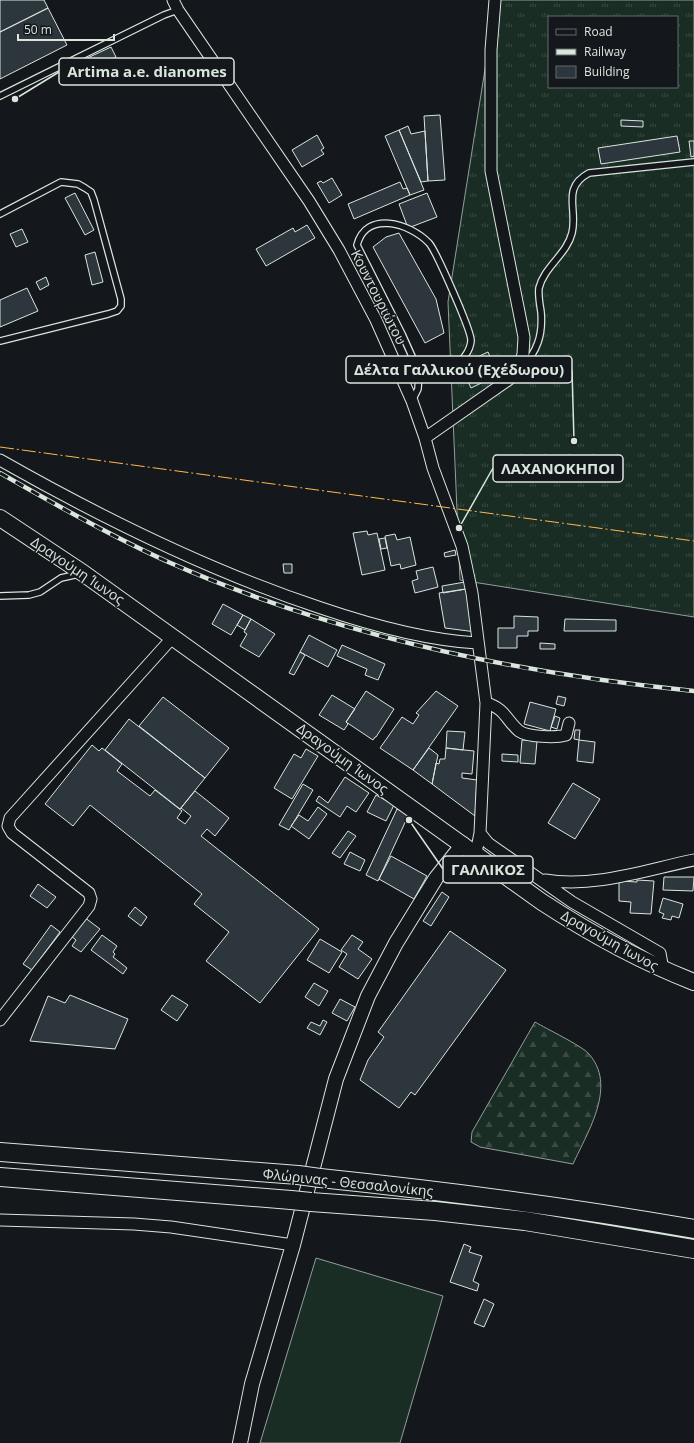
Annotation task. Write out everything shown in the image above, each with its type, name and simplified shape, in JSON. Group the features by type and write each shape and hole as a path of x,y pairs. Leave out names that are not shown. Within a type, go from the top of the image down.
{"main road":[{"name":"Δραγούμη Ίωνος","path":"0,518 83,573 565,917 608,943 663,970 694,982"},
{"name":"Φλώρινας - Θεσσαλονίκης","path":"0,1152 298,1175 482,1196 578,1209 694,1229"},
{"name":"Φλώρινας - Θεσσαλονίκης","path":"0,1177 472,1215 569,1228 694,1249"}],"street":[{"path":"425,438 518,373 523,354 524,337 491,171 491,50 495,0"},
{"name":"Κουντουριώτου","path":"176,5 309,201 339,250 376,320 412,401 425,438 433,468 462,546 472,593 477,643 486,703 480,833 476,853"},
{"path":"0,460 120,525 226,572 288,597 346,616 410,633 451,642 477,643"},
{"path":"0,1020 89,906 91,899 89,893 4,828 10,818 173,637"},
{"path":"486,703 498,707 521,732 529,734 560,737 566,735 569,723"},
{"path":"480,833 488,843 543,880 572,902 660,953 663,970"},
{"path":"240,1443 252,1384 293,1245 336,1079 368,996 424,896 447,863 463,844"},
{"path":"543,880 563,883 595,881 694,860"},
{"path":"0,1220 134,1224 171,1227 293,1245"}],"lane":[{"path":"0,96 164,15 176,5"},
{"path":"518,373 531,358 541,339 540,287 546,272 570,239 574,221 572,196 574,186 580,178 589,173 694,162"},
{"path":"0,214 61,182 78,184 91,192 121,299 121,306 117,311 108,314 0,341"},
{"path":"412,401 418,389 419,372 357,245 359,236 368,227 382,222 398,225 410,230 429,244 456,297 472,340 468,351 447,374 432,377 419,372"},
{"path":"0,596 29,595 40,592 62,578 83,573"}],"green space":[{"path":"496,0 694,0 694,617 460,580 448,302"},
{"path":"535,1022 584,1050 588,1053 597,1066 600,1079 600,1093 597,1108 586,1137 573,1164 480,1147 471,1142 472,1132"},
{"path":"316,1258 443,1296 400,1443 260,1443"}],"building":[{"path":"0,0 44,0 48,8 0,32"},
{"path":"48,8 67,45 0,79 0,32"},
{"path":"111,47 116,57 86,72 81,61"},
{"path":"440,115 445,180 428,181 424,116"},
{"path":"621,120 643,121 643,127 621,126"},
{"path":"408,126 411,134 425,131 428,181 421,182 399,130"},
{"path":"399,130 424,190 410,195 385,136"},
{"path":"317,135 324,148 321,150 324,154 302,167 292,150"},
{"path":"677,136 680,152 601,164 598,148"},
{"path":"689,141 694,141 694,156 691,157"},
{"path":"332,178 342,195 329,203 317,183 321,181 323,183"},
{"path":"400,182 403,189 407,188 410,195 354,219 348,204"},
{"path":"75,193 94,230 85,235 65,198"},
{"path":"427,193 437,217 408,228 399,204"},
{"path":"307,225 315,238 266,266 256,249 293,228 295,232"},
{"path":"22,229 28,242 16,247 10,234"},
{"path":"399,233 436,299 444,333 425,343 373,247 386,237"},
{"path":"95,252 103,282 92,285 85,255"},
{"path":"46,277 49,285 40,290 36,282"},
{"path":"27,288 38,311 0,327 0,300"},
{"path":"488,352 498,375 471,388 460,365"},
{"path":"367,531 368,535 377,533 385,570 362,575 353,533"},
{"path":"395,534 397,540 410,537 416,565 401,569 400,564 391,566 385,536"},
{"path":"385,538 387,548 381,549 379,539"},
{"path":"455,550 456,555 445,557 444,553"},
{"path":"283,564 292,564 292,573 284,573"},
{"path":"433,567 438,587 415,593 412,581 418,579 416,571"},
{"path":"465,582 466,589 443,593 442,586"},
{"path":"466,589 476,632 445,628 439,593"},
{"path":"223,604 243,615 231,635 212,624"},
{"path":"243,615 251,619 245,630 237,625"},
{"path":"514,616 538,617 538,631 528,631 528,636 517,636 517,648 498,648 498,628 514,628"},
{"path":"251,619 275,634 259,657 240,646 247,634 244,632"},
{"path":"565,619 616,620 616,631 564,631"},
{"path":"309,635 337,650 328,667 300,652"},
{"path":"540,643 555,644 555,649 540,649"},
{"path":"342,645 385,664 378,680 365,675 367,669 337,656"},
{"path":"300,652 305,655 294,675 289,673"},
{"path":"366,691 394,709 373,740 346,722"},
{"path":"436,691 458,706 413,770 380,748 402,717 413,724 419,715 416,713"},
{"path":"332,695 355,709 346,722 348,724 344,730 319,715"},
{"path":"558,696 566,698 564,706 556,704"},
{"path":"163,697 229,748 205,778 139,726"},
{"path":"530,702 556,709 550,731 524,724"},
{"path":"555,716 560,718 557,729 551,727"},
{"path":"129,719 205,778 180,809 105,750"},
{"path":"575,730 580,730 579,740 574,739"},
{"path":"447,731 465,732 463,750 446,748"},
{"path":"522,740 537,741 535,764 520,763"},
{"path":"579,740 595,742 593,763 577,761"},
{"path":"92,745 99,751 102,748 122,764 117,771 150,796 155,790 182,811 177,818 185,824 191,816 181,808 195,791 229,818 215,836 207,829 201,836 319,929 260,1003 206,961 229,932 194,904 202,894 90,805 73,826 45,804"},
{"path":"429,748 438,755 432,784 413,770"},
{"path":"446,748 474,751 472,774 462,773 462,778 477,780 475,816 432,784 436,763 439,764 440,759 445,759"},
{"path":"306,749 318,756 292,799 274,788 294,754 301,758"},
{"path":"502,754 518,755 518,762 502,761"},
{"path":"345,777 369,793 356,812 347,806 340,817 316,801 319,796 328,803"},
{"path":"573,783 600,799 575,839 548,823"},
{"path":"303,784 313,790 289,830 279,825"},
{"path":"376,795 394,805 386,821 367,812"},
{"path":"318,807 327,814 309,839 291,826 299,815 308,821"},
{"path":"397,809 409,814 378,881 366,875"},
{"path":"348,831 356,836 340,858 332,853"},
{"path":"350,852 365,860 360,871 344,864"},
{"path":"391,856 427,876 414,899 379,879"},
{"path":"664,877 694,877 693,891 663,890"},
{"path":"637,880 654,881 651,914 630,913 631,902 619,901 619,881 637,882"},
{"path":"38,884 56,897 47,908 30,896"},
{"path":"442,892 449,897 431,926 423,921"},
{"path":"663,898 683,904 679,918 672,916 671,920 662,918 664,914 659,912"},
{"path":"135,907 147,917 141,926 128,916"},
{"path":"84,917 100,929 81,952 72,946 76,940 70,935"},
{"path":"51,925 60,932 32,970 23,964"},
{"path":"450,931 506,970 415,1095 411,1092 399,1108 360,1080 368,1060 384,1037 378,1032"},
{"path":"102,935 117,946 113,952 115,954 113,957 127,968 123,974 91,950"},
{"path":"352,935 363,942 358,949 372,959 358,979 339,967 347,954 341,950"},
{"path":"320,939 342,952 329,973 307,960"},
{"path":"314,983 328,991 319,1006 305,997"},
{"path":"70,995 128,1019 115,1049 30,1041 48,996 65,1003"},
{"path":"172,995 188,1005 177,1021 161,1010"},
{"path":"340,999 355,1007 347,1021 332,1013"},
{"path":"323,1020 327,1022 320,1035 307,1028 311,1022 320,1026"},
{"path":"464,1244 471,1247 469,1252 482,1256 473,1281 479,1284 477,1291 450,1282"},
{"path":"484,1299 494,1304 484,1327 474,1323"}],"railway":[{"path":"0,473 61,508 166,561 229,587 294,610 359,630 425,647 491,661 559,674 694,691"}],"power":[{"path":"0,447 694,541"}],"place":[{"name":"Artima a.e. dianomes","path":"15,99"},
{"name":"Δέλτα Γαλλικού (Εχέδωρου)","path":"574,441"},
{"name":"ΛΑΧΑΝΟΚΗΠΟΙ","path":"459,528"},
{"name":"ΓΑΛΛΙΚΟΣ","path":"409,820"}]}
